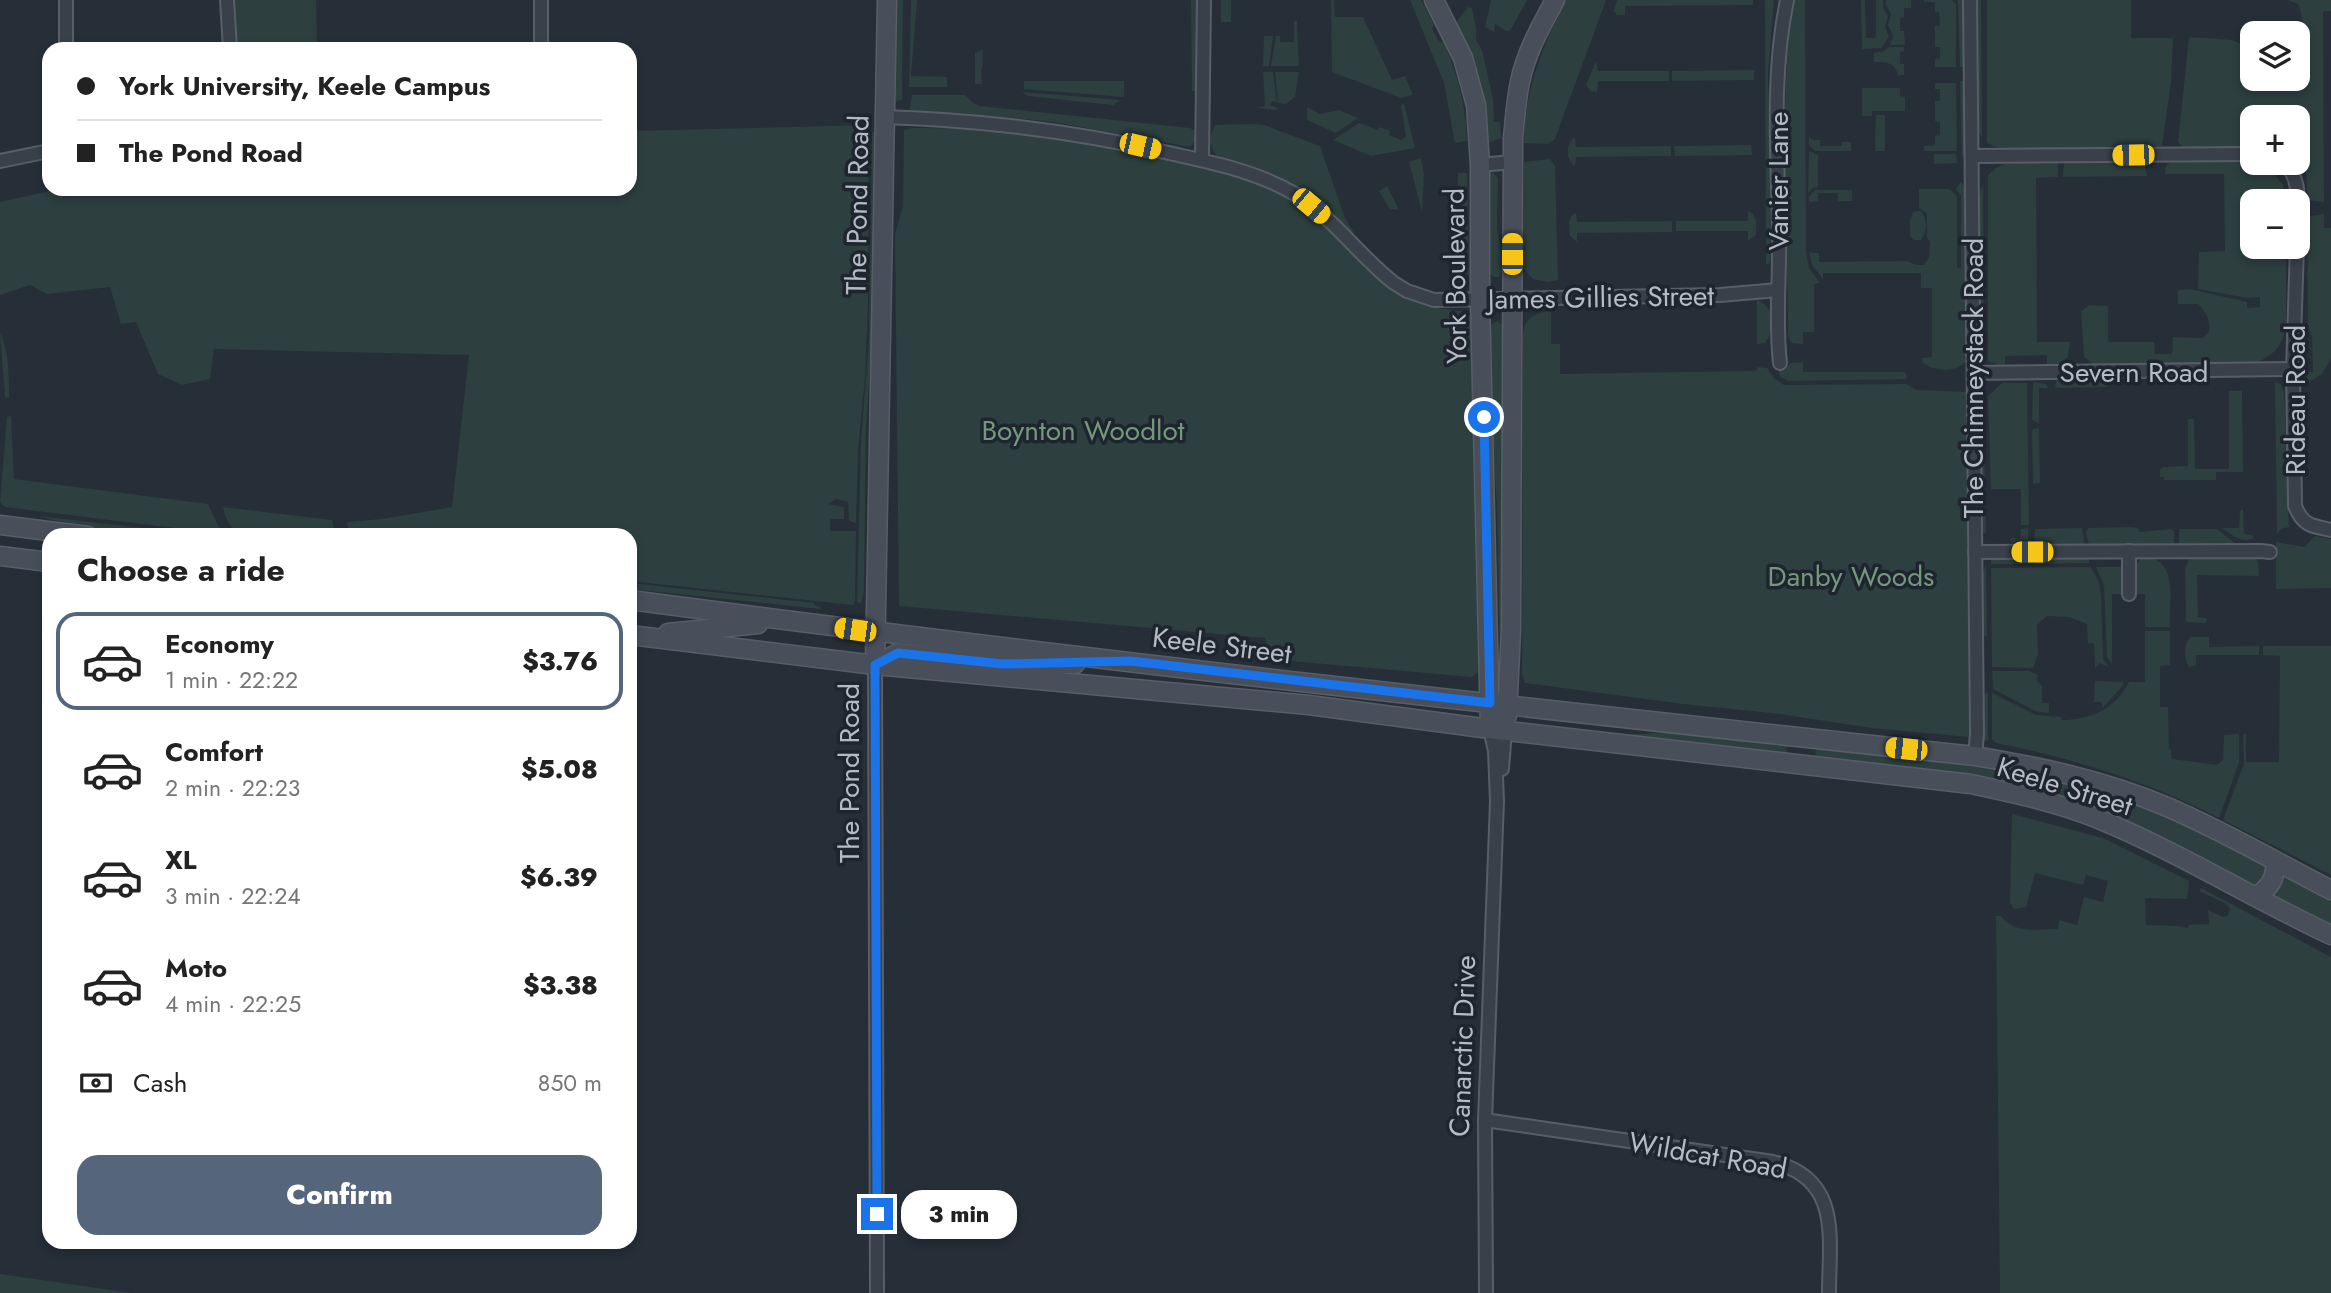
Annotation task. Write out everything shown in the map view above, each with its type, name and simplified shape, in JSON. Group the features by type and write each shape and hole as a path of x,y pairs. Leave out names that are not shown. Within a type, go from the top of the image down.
{"main road":[{"name":"The Pond Road","path":"875,665 887,0"},
{"name":"York Boulevard","path":"1434,0 1463,58 1476,105 1480,165 1480,300 1499,704"},
{"name":"York Boulevard","path":"1499,704 1511,630 1513,138 1520,81 1536,35 1555,0"},
{"path":"0,526 42,531"},
{"path":"0,556 42,561"},
{"name":"Keele Street","path":"637,601 876,632 1975,756 2059,771 2125,791 2195,820 2331,890"},
{"path":"637,636 758,624 855,636 876,632"},
{"name":"Keele Street","path":"637,636 875,665 1309,705 1971,784 2093,817 2137,836 2331,935"},
{"path":"875,665 898,653 1003,664 1131,661"},
{"name":"Canarctic Drive","path":"1498,729 1499,704"},
{"path":"1803,765 1802,751 1808,738"},
{"path":"2256,897 2271,885 2275,862"}],"street":[{"path":"66,0 66,42"},
{"path":"227,0 230,42"},
{"path":"541,0 541,42"},
{"path":"1202,160 1204,0"},
{"name":"Vanier Lane","path":"1780,363 1777,79 1787,0"},
{"name":"The Chimneystack Road","path":"1970,0 1977,740 1975,756"},
{"name":"James Gillies Street","path":"885,117 1013,125 1061,131 1202,160 1257,176 1298,196 1324,217 1381,273 1407,291 1434,300 1720,295 1778,290"},
{"path":"0,161 42,152"},
{"path":"1972,156 2240,154"},
{"path":"1480,165 1512,162"},
{"name":"Rideau Road","path":"2297,259 2293,369 2295,506 2300,518 2309,525 2331,530"},
{"name":"Severn Road","path":"1974,373 2293,369"},
{"path":"2129,551 2129,594"},
{"path":"1975,552 2270,552"},
{"name":"The Pond Road","path":"875,665 877,1293"},
{"name":"Canarctic Drive","path":"1486,1293 1485,1120 1497,801 1495,751 1498,729"},
{"name":"Wildcat Road","path":"1485,1120 1773,1161 1799,1171 1819,1191 1826,1205 1829,1219 1829,1293"}],"green space":[{"path":"234,0 316,0 317,42 236,42"},
{"path":"892,0 903,0 902,100 896,101 896,71 891,62"},
{"path":"911,0 917,0 911,76 947,77 947,87 909,87"},
{"path":"1191,0 1196,0 1196,91 1192,91"},
{"path":"1221,0 1231,0 1231,22 1221,22"},
{"path":"1331,0 1334,0 1335,17 1363,17 1392,80 1405,76 1413,95 1401,98 1332,72"},
{"path":"1410,0 1421,0 1434,25 1432,29 1439,41 1444,43 1449,55 1463,103 1467,141 1455,143 1444,83"},
{"path":"1491,0 1527,0 1510,31 1495,24 1494,32 1485,27"},
{"path":"1566,0 1606,0 1555,139 1548,144 1524,143 1531,86"},
{"path":"1617,0 1753,0 1753,5 1625,6 1625,15 1617,15 1614,11"},
{"path":"1765,0 1774,0 1768,74 1771,251 1770,263 1766,265"},
{"path":"1793,0 1805,0 1806,252 1809,268 1820,283 1814,284 1814,332 1803,332 1803,344 1791,343 1788,336 1785,126 1788,42"},
{"path":"1861,0 1865,0 1866,38 1876,38 1876,0 1883,0 1883,8 1888,16 1885,27 1889,37 1881,48 1862,49"},
{"path":"1886,0 1911,0 1911,8 1904,8 1904,17 1900,18 1900,31 1904,31 1905,45 1890,45 1893,36 1888,25 1891,14"},
{"path":"1924,0 1951,0 1956,4 1956,67 1935,67 1935,59 1940,58 1940,47 1935,47 1935,26 1940,26 1939,12 1935,12 1935,2"},
{"path":"1958,0 1964,0 1964,67 1960,67"},
{"path":"1977,0 1981,0 1982,138 1978,129"},
{"path":"1987,0 2131,0 2131,38 2173,38 2171,82 2162,146 2001,149 1987,143"},
{"path":"2288,0 2331,0 2331,11 2323,11 2324,202 2310,200 2310,189 2307,189 2306,175 2310,175 2310,105 2240,105 2240,147 2183,147 2178,142 2189,37 2232,40 2240,44 2240,91 2310,91 2310,21 2302,21 2298,4"},
{"path":"1468,7 1472,8 1476,40 1482,50 1493,99 1494,122 1500,122 1501,138 1486,144 1454,25"},
{"path":"1294,21 1297,21 1299,66 1271,66 1276,36 1280,36 1280,42 1294,42"},
{"path":"1264,36 1273,36 1269,66 1263,66"},
{"path":"1889,47 1904,47 1904,51 1900,52 1900,64 1904,64 1904,75 1898,75 1895,67 1889,64 1874,62 1874,53"},
{"path":"983,49 982,84 975,84 975,53"},
{"path":"1596,61 1598,71 1669,71 1669,81 1598,81 1597,92 1590,91 1586,85"},
{"path":"1754,70 1754,80 1672,81 1672,71"},
{"path":"1263,72 1273,72 1277,102 1272,101 1270,105 1277,108 1276,110 1256,108 1265,106"},
{"path":"1275,72 1299,72 1295,97 1286,104 1278,103"},
{"path":"1024,81 1124,81 1124,97 1024,89"},
{"path":"1960,81 1964,81 1965,153 1962,158"},
{"path":"1935,83 1956,83 1957,151 1924,151 1924,146 1935,145 1935,136 1940,135 1940,122 1935,121 1935,101 1940,101 1940,89 1935,89"},
{"path":"1862,88 1900,88 1900,96 1905,97 1905,111 1872,111 1872,116 1862,116"},
{"path":"1022,92 1121,100 1113,105 1028,96"},
{"path":"912,95 965,95 980,106 1190,128 1194,130 1196,140 1190,147 1054,122 960,113 909,112"},
{"path":"1404,104 1415,148 1371,156 1333,140 1359,123 1390,131 1389,135 1402,140 1406,136 1401,105"},
{"path":"1307,107 1320,114 1339,110 1358,118 1336,133 1307,120"},
{"path":"1876,115 1885,115 1885,151 1875,151"},
{"path":"869,125 868,306 856,523 849,521 848,502 836,499 828,504 844,507 844,519 830,519 830,531 856,531 853,605 637,582 637,528 348,528 347,522 452,507 469,355 214,349 210,379 182,385 158,374 136,322 121,324 110,287 47,294 30,285 0,295 0,202 42,193 42,196 637,196 637,131"},
{"path":"1216,125 1264,125 1320,146 1345,218 1354,233 1308,194 1287,181 1253,166 1217,156 1210,140"},
{"name":"Boynton Woodlot","path":"904,130 982,130 1086,142 1155,156 1247,180 1280,194 1304,210 1383,282 1405,296 1431,306 1462,311 1463,316 1471,316 1478,672 1472,677 1268,659 1265,638 899,606 895,234 903,206"},
{"path":"872,132 876,133 873,321 866,428 864,591 861,604 857,602 861,441 869,340"},
{"path":"1809,137 1820,140 1820,146 1841,146 1842,142 1851,142 1851,151 1815,151 1809,145"},
{"path":"1573,138 1576,147 1671,146 1671,156 1576,157 1575,167 1568,153"},
{"path":"1751,145 1752,155 1675,156 1674,146"},
{"path":"1809,151 1818,155 1818,187 1808,193"},
{"path":"1934,154 1956,154 1957,163 1934,164"},
{"path":"1421,158 1424,174 1422,212 1409,162"},
{"path":"1550,159 1555,166 1558,280 1548,282 1533,279 1523,268 1524,162"},
{"path":"2064,160 2135,160 2145,166 2147,176 2063,177"},
{"path":"2172,160 2240,160 2240,175 2275,175 2283,185 2284,189 2240,189 2240,259 2286,259 2286,327 2278,347 2263,360 2249,364 2094,365 2084,357 2081,311 2089,305 2108,306 2108,342 2154,342 2155,354 2172,354 2173,337 2203,338 2209,332 2204,310 2198,304 2178,304 2178,290 2190,289 2247,302 2247,308 2260,307 2260,297 2247,298 2198,289 2199,252 2225,251 2224,174 2165,174 2166,166"},
{"path":"2012,161 2058,161 2058,177 2036,178 2037,342 2070,342 2068,357 2055,366 2047,366 2047,355 2005,356 2005,367 1988,361 1988,175"},
{"path":"1493,172 1498,178 1497,228 1503,259 1499,277 1488,272 1487,175"},
{"path":"1458,173 1467,173 1469,274 1460,274 1461,207 1458,206"},
{"path":"1961,182 1965,188 1966,361 1957,368 1938,369 1922,362 1922,358 1932,357 1932,288 1921,288 1921,273 1823,273 1823,279 1812,265 1809,250 1819,253 1819,262 1907,261 1924,265 1929,257 1930,242 1927,237 1927,213 1919,208 1919,189 1950,189 1957,197 1957,268 1961,268 1961,195 1956,189"},
{"path":"1983,183 1984,355 1979,341 1978,202"},
{"path":"1387,186 1399,210 1390,209 1379,191"},
{"path":"1815,190 1852,190 1852,201 1838,201 1838,193 1818,193 1818,201 1809,202 1809,197"},
{"path":"1748,211 1756,220 1756,235 1748,241 1748,231 1676,231 1676,221 1748,221"},
{"path":"1920,211 1924,217 1925,229 1921,240 1914,240 1910,236 1910,220 1913,212"},
{"path":"1576,213 1577,222 1672,221 1672,232 1577,233 1577,242 1570,236 1569,222 1571,216"},
{"path":"2324,214 2324,228 2331,228 2331,359 2322,374 2309,382 2300,377 2301,373 2313,372 2312,337 2308,325 2310,216"},
{"path":"1757,300 1770,312 1772,325 1769,338 1765,343 1757,344"},
{"name":"Danby Woods","path":"1551,311 1551,344 1560,344 1560,374 1750,371 1757,370 1757,367 1767,368 1774,378 1784,385 1906,384 1917,390 1967,392 1969,737 1871,728 1780,714 1525,683 1522,675 1523,332 1532,316"},
{"path":"1497,321 1504,329 1504,665 1500,665 1497,504 1489,329 1490,325"},
{"path":"0,332 7,356 9,398 5,397"},
{"path":"1803,362 1803,372 1905,372 1907,377 1789,381 1780,377 1778,368 1786,369 1790,363"},
{"path":"2057,378 2097,378 2107,381 2107,387 2055,388"},
{"path":"2275,381 2281,385 2284,393 2289,527 2281,529 2277,534"},
{"path":"2033,382 2046,384 2048,388 2039,388 2039,423 2032,420"},
{"path":"2002,383 2027,383 2029,525 2021,525 2021,489 1991,489 1988,396"},
{"path":"2229,391 2242,391 2243,472 2216,472 2216,480 2164,480 2164,477 2160,477 2163,467 2188,466 2188,419 2194,419 2195,469 2229,469"},
{"path":"1983,405 1986,533 1981,533 1980,423"},
{"path":"11,415 14,479 208,504 219,528 174,528 5,507 0,502 7,418"},
{"path":"2039,428 2040,483 2033,483 2032,432 2033,429"},
{"path":"223,507 332,520 334,528 232,528"},
{"path":"2243,509 2244,534 2254,538 2241,539 2222,528 2239,528 2240,511"},
{"path":"38,516 142,528 86,528"},
{"path":"2028,528 2029,546 2011,546 2011,538 2020,538 2021,529"},
{"path":"2082,528 2085,546 2034,546 2035,529"},
{"path":"2088,528 2138,528 2139,532 2171,529 2174,531 2174,545 2089,545 2086,533"},
{"path":"2179,529 2217,529 2237,545 2179,545"},
{"path":"2315,536 2331,539 2331,588 2276,589 2276,542 2304,547"},
{"path":"2253,556 2258,562 2259,576 2197,575 2198,617 2207,618 2206,623 2186,622 2185,569 2189,560 2197,557"},
{"path":"2089,557 2089,563 2034,564 2034,558"},
{"path":"2145,557 2156,560 2168,574 2171,594 2170,627 2145,627 2145,594 2134,594 2134,578 2137,563"},
{"path":"2030,558 2030,564 1991,564 1991,560"},
{"path":"1986,564 1987,637 1982,635 1982,575"},
{"path":"2090,567 2099,581 2103,659 2109,667 2099,663 2095,668 2094,643 2088,643 2087,624 2069,617 2047,616 2037,625 2038,654 2033,668 1992,667 1991,568"},
{"path":"2096,567 2122,567 2122,594 2112,594 2112,664 2107,657 2104,586"},
{"path":"637,584 814,603 821,607 637,590"},
{"path":"2145,631 2170,631 2170,665 2160,666 2160,707 2168,707 2169,749 2172,759 2217,765 2223,760 2224,735 2239,734 2239,763 2219,818 2138,782 2054,756 1996,743 1992,739 1992,693 2036,715 2071,720 2100,712 2116,700 2129,682 2145,682"},
{"path":"2191,637 2209,637 2209,647 2259,646 2259,655 2196,655 2196,665 2189,667 2185,651"},
{"path":"2263,646 2331,646 2331,875 2223,820 2244,763 2243,734 2246,734 2246,762 2279,762 2280,656 2263,655"},
{"path":"1992,671 2029,671 2038,675 2037,681 2042,686 2042,703 2049,703 2049,713 2035,711 1993,689"},
{"path":"2095,681 2123,682 2123,685 2103,708 2101,702 2094,702"},
{"path":"1988,693 1988,741 1983,740 1982,696"},
{"path":"1683,731 1791,743 1786,749 1789,756 1627,735"},
{"path":"1830,747 2017,770 2120,797 2185,823 2255,859 2263,864 2266,875 2260,884 2251,886 2139,830 1815,758 1816,750"},
{"path":"2012,814 2103,838 2189,881 2187,899 2145,898 2146,925 2188,928 2189,925 2209,924 2208,910 2223,917 2228,916 2230,908 2199,891 2201,888 2331,957 2331,1293 2000,1293 1996,916 2001,916 2013,926 2027,929 2058,929 2059,920 2077,925 2084,897 2103,902 2108,881 2086,875 2083,885 2035,873 2026,907 2014,909 2010,902"},
{"path":"2282,874 2331,899 2331,927 2272,896 2280,885"},
{"path":"0,1274 132,1293 0,1293"}],"route":[{"path":"877,1214 875,665 898,653 1003,664 1131,661 1490,703 1484,417"}]}
